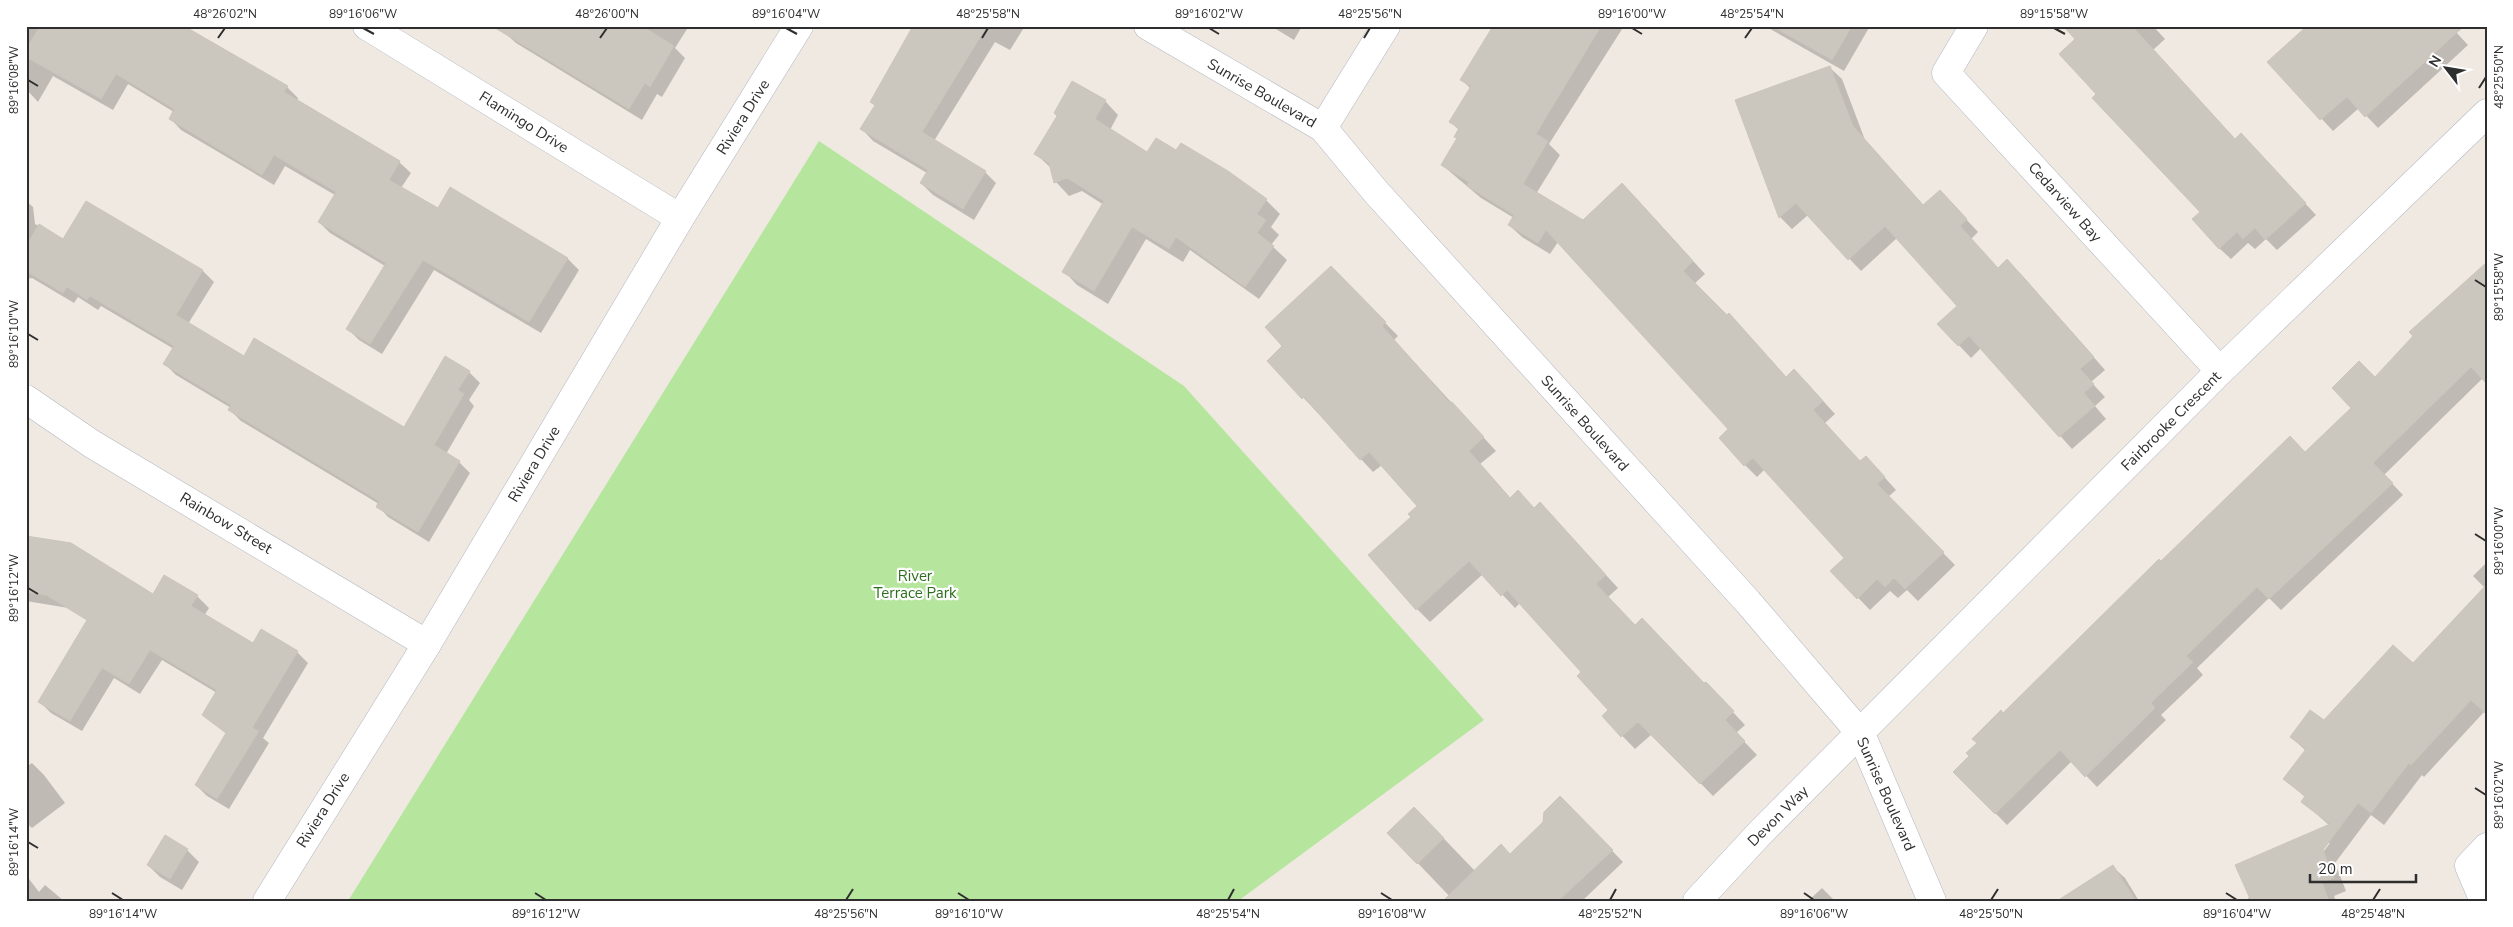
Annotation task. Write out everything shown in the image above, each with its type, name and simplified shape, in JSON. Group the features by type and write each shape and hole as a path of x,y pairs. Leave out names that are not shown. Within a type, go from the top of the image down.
{"street":[{"name":"Flamingo Drive","path":"367,26 680,218"},
{"name":"Riviera Drive","path":"267,901 427,644 680,218 799,26"},
{"name":"Sunrise Boulevard","path":"1148,26 1323,128 1376,192 1748,602 1861,734 1932,901"},
{"path":"1323,128 1386,26"},
{"name":"Cedarview Bay","path":"1974,26 1946,73 2220,371"},
{"name":"Fairbrooke Crescent","path":"1861,734 2220,371 2487,113"},
{"name":"Rainbow Street","path":"26,400 92,444 427,644"},
{"name":"Devon Way","path":"1697,901 1760,833 1861,734"},
{"path":"2484,901 2469,866 2487,847"}],"green space":[{"name":"River Terrace Park","path":"819,141 1184,386 1484,720 1238,901 348,901"}],"building":[{"path":"40,26 184,26 288,86 284,92 400,161 389,180 438,208 450,187 568,258 529,322 423,260 370,344 346,329 386,263 318,222 336,192 274,155 262,175 169,119 174,109 116,74 101,99 26,57 26,49"},
{"path":"492,26 642,26 674,46 650,87 645,83 629,109"},
{"path":"913,26 987,26 922,132 986,171 963,209 920,183 928,170 860,129 875,105 870,102"},
{"path":"1493,26 1601,26 1536,134 1548,141 1523,184 1583,220 1622,183 1693,261 1683,271 1727,315 1729,313 1786,377 1794,369 1823,401 1813,410 1860,461 1866,456 1885,477 1877,484 1944,552 1905,589 1894,578 1885,587 1877,579 1857,599 1830,571 1844,558 1753,458 1744,466 1719,438 1728,429 1546,230 1538,243 1508,225 1514,215 1467,186 1469,182 1441,165 1457,138 1454,137 1459,128 1449,122 1471,86 1460,80"},
{"path":"1772,26 1852,26 1832,60"},
{"path":"2063,26 2132,26 2235,139 2241,133 2306,203 2265,240 2255,228 2243,239 2237,232 2219,249 2192,219 2200,212 2092,98 2096,94 2059,54 2075,39"},
{"path":"2307,26 2464,26 2365,117 2347,97 2320,120 2267,62"},
{"path":"1830,66 1853,126 1923,205 1940,190 1967,219 1960,226 1998,268 2007,259 2094,357 2080,369 2094,384 2084,393 2095,406 2059,437 1969,336 1958,346 1937,324 1957,306 1885,226 1848,260 1796,203 1779,218 1735,100"},
{"path":"1072,81 1106,100 1095,119 1147,152 1156,138 1176,150 1181,143 1228,171 1267,199 1257,214 1266,220 1257,233 1274,246 1245,287 1176,237 1169,249 1132,227 1094,291 1062,272 1104,201 1067,178 1054,183 1049,163 1034,154 1057,116 1054,113"},
{"path":"86,201 203,270 176,315 244,356 254,338 404,427 445,356 470,371 458,390 464,394 434,445 460,461 418,532 376,507 379,501 228,410 231,405 163,364 174,346 90,296 87,300 67,287 63,293 26,271 26,246 39,224 63,239"},
{"path":"2487,262 2487,384 2471,367 2373,463 2393,483 2269,599 2257,587 2186,656 2193,662 2151,703 2155,708 2085,777 2060,750 1995,814 1953,772 1969,756 1966,753 1977,743 1972,739 2001,710 2003,713 2159,559 2161,561 2290,436 2305,452 2351,408 2332,388 2359,361 2375,377 2413,336 2409,332"},
{"path":"1331,266 1386,322 1382,326 1450,403 1452,402 1484,437 1469,451 1510,498 1518,490 1534,508 1540,502 1606,575 1596,584 1635,625 1642,618 1704,683 1706,682 1734,711 1725,720 1745,741 1700,784 1638,722 1621,737 1602,716 1608,710 1577,676 1581,672 1507,590 1501,596 1469,561 1416,610 1368,555 1411,517 1408,514 1417,506 1369,452 1360,460 1304,397 1302,399 1267,361 1282,346 1265,327"},
{"path":"26,536 71,543 153,594 164,575 198,595 191,606 253,643 261,629 298,651 252,728 259,731 217,799 195,785 226,733 202,715 217,690 150,650 129,684 102,668 70,721 38,702 87,620 46,595 26,592"},
{"path":"2487,584 2487,715 2471,700 2411,765 2409,763 2371,813 2358,803 2323,850 2334,878 2322,883 2329,901 2251,901 2235,865 2330,824 2301,802 2305,796 2283,779 2306,749 2290,737 2310,710 2324,720 2393,645 2413,663"},
{"path":"1560,796 1613,850 1558,901 1443,901 1501,844 1510,854 1543,822 1544,812"},
{"path":"1414,807 1444,838 1417,864 1387,833"},
{"path":"165,835 188,849 170,879 147,865"},
{"path":"2113,865 2136,901 2057,901"}]}
